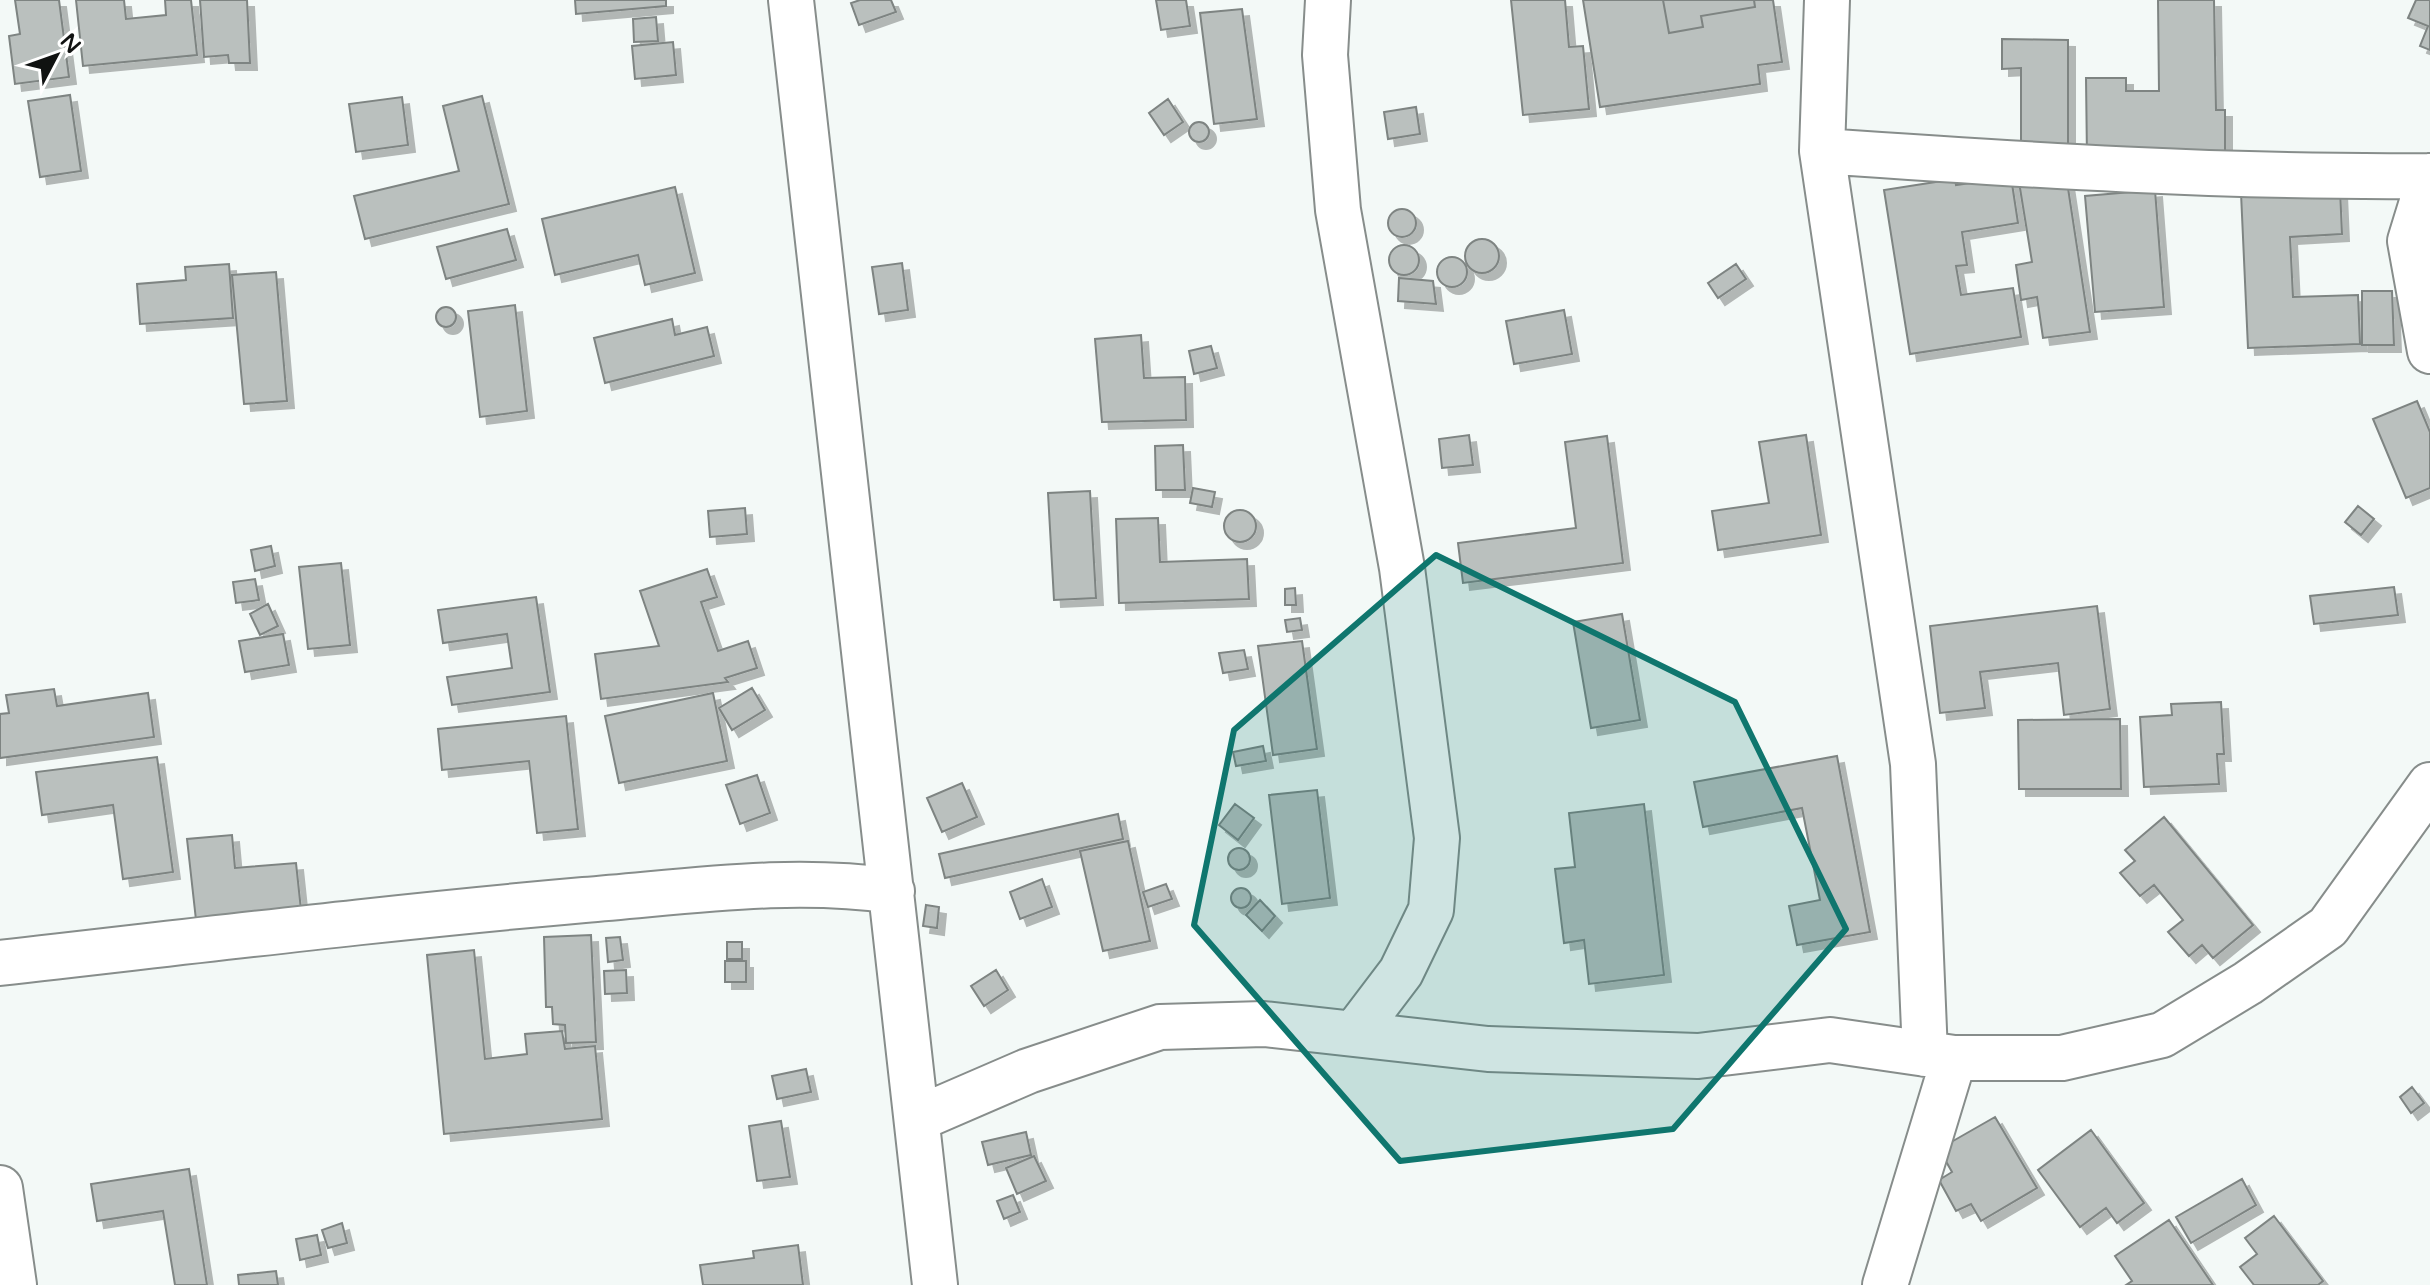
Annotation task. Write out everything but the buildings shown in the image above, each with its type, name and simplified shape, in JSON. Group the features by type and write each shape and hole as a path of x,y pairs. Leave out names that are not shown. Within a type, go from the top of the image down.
{"street":[{"path":"791,0 935,1285"},
{"path":"1328,0 1325,55 1338,210 1402,568 1437,838 1431,910 1401,972 1354,1034"},
{"path":"1827,0 1822,151 1913,764 1939,1056 1885,1285"},
{"path":"1822,151 2018,165 2266,175 2430,176 2410,241 2430,351"},
{"path":"917,1119 1028,1071 1160,1027 1264,1024 1488,1049 1698,1056 1830,1040 1939,1056 2062,1058 2162,1035 2248,983 2328,927 2430,785"},
{"path":"0,963 449,912 785,883 843,884 892,891"},
{"path":"0,1188 14,1285"}],"highlighted area":[{"path":"1436,555 1735,702 1846,929 1673,1129 1400,1161 1194,925 1234,730"}]}
